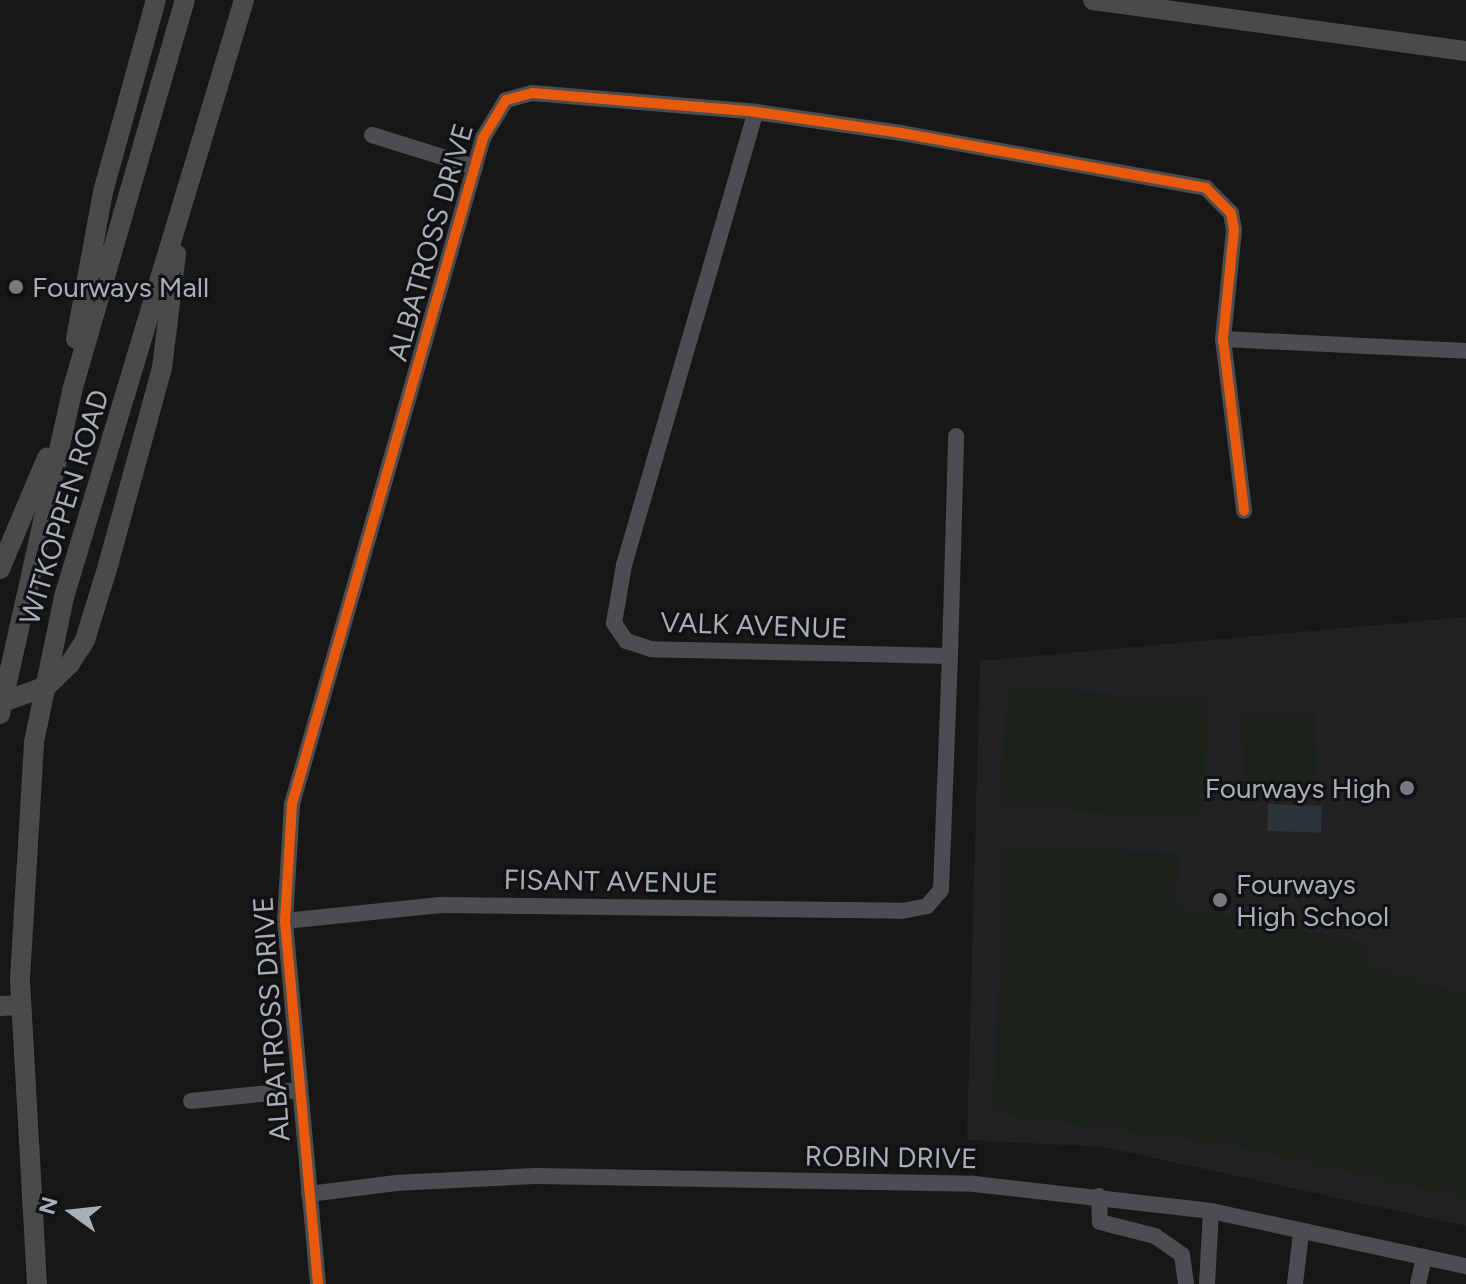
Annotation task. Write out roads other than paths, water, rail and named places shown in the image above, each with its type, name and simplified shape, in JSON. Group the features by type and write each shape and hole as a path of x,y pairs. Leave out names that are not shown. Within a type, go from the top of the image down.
{"main road":[{"path":"72,391 77,327 103,192 156,0"},
{"name":"WITKOPPEN ROAD","path":"0,714 60,435 185,0"},
{"name":"WITKOPPEN ROAD","path":"37,1284 10,980 34,742 45,669 244,0"},
{"path":"1093,0 1466,51"},
{"path":"1435,47 1466,58"},
{"path":"0,703 47,686 69,665 85,640 162,368 176,282 175,238"},
{"path":"0,569 60,435"}],"street":[{"name":"ALBATROSS DRIVE","path":"318,1284 285,921 292,804 475,167 493,114 506,100 532,93 756,112 916,135 1206,188 1231,213 1234,230 1223,339 1244,511"},
{"name":"VALK AVENUE","path":"756,112 624,565 614,623 626,641 651,649 950,656"},
{"path":"372,135 475,167"},
{"path":"1223,339 1466,348"},
{"path":"950,656 956,436"},
{"name":"FISANT AVENUE","path":"285,921 440,905 902,911 922,908 935,900 945,866 950,656"},
{"path":"191,1101 299,1090"},
{"name":"ROBIN DRIVE","path":"309,1194 536,1176 974,1184 1211,1211 1301,1233 1466,1266"},
{"path":"1099,1196 1100,1222 1155,1236 1182,1255 1186,1284"},
{"path":"1207,1284 1211,1211"},
{"path":"1295,1284 1301,1233"},
{"path":"1418,1284 1424,1257"}],"place":[{"name":"Fourways Mall","path":"16,287"},
{"name":"Fourways High","path":"1407,788"},
{"name":"Fourways High School","path":"1220,900"}]}
